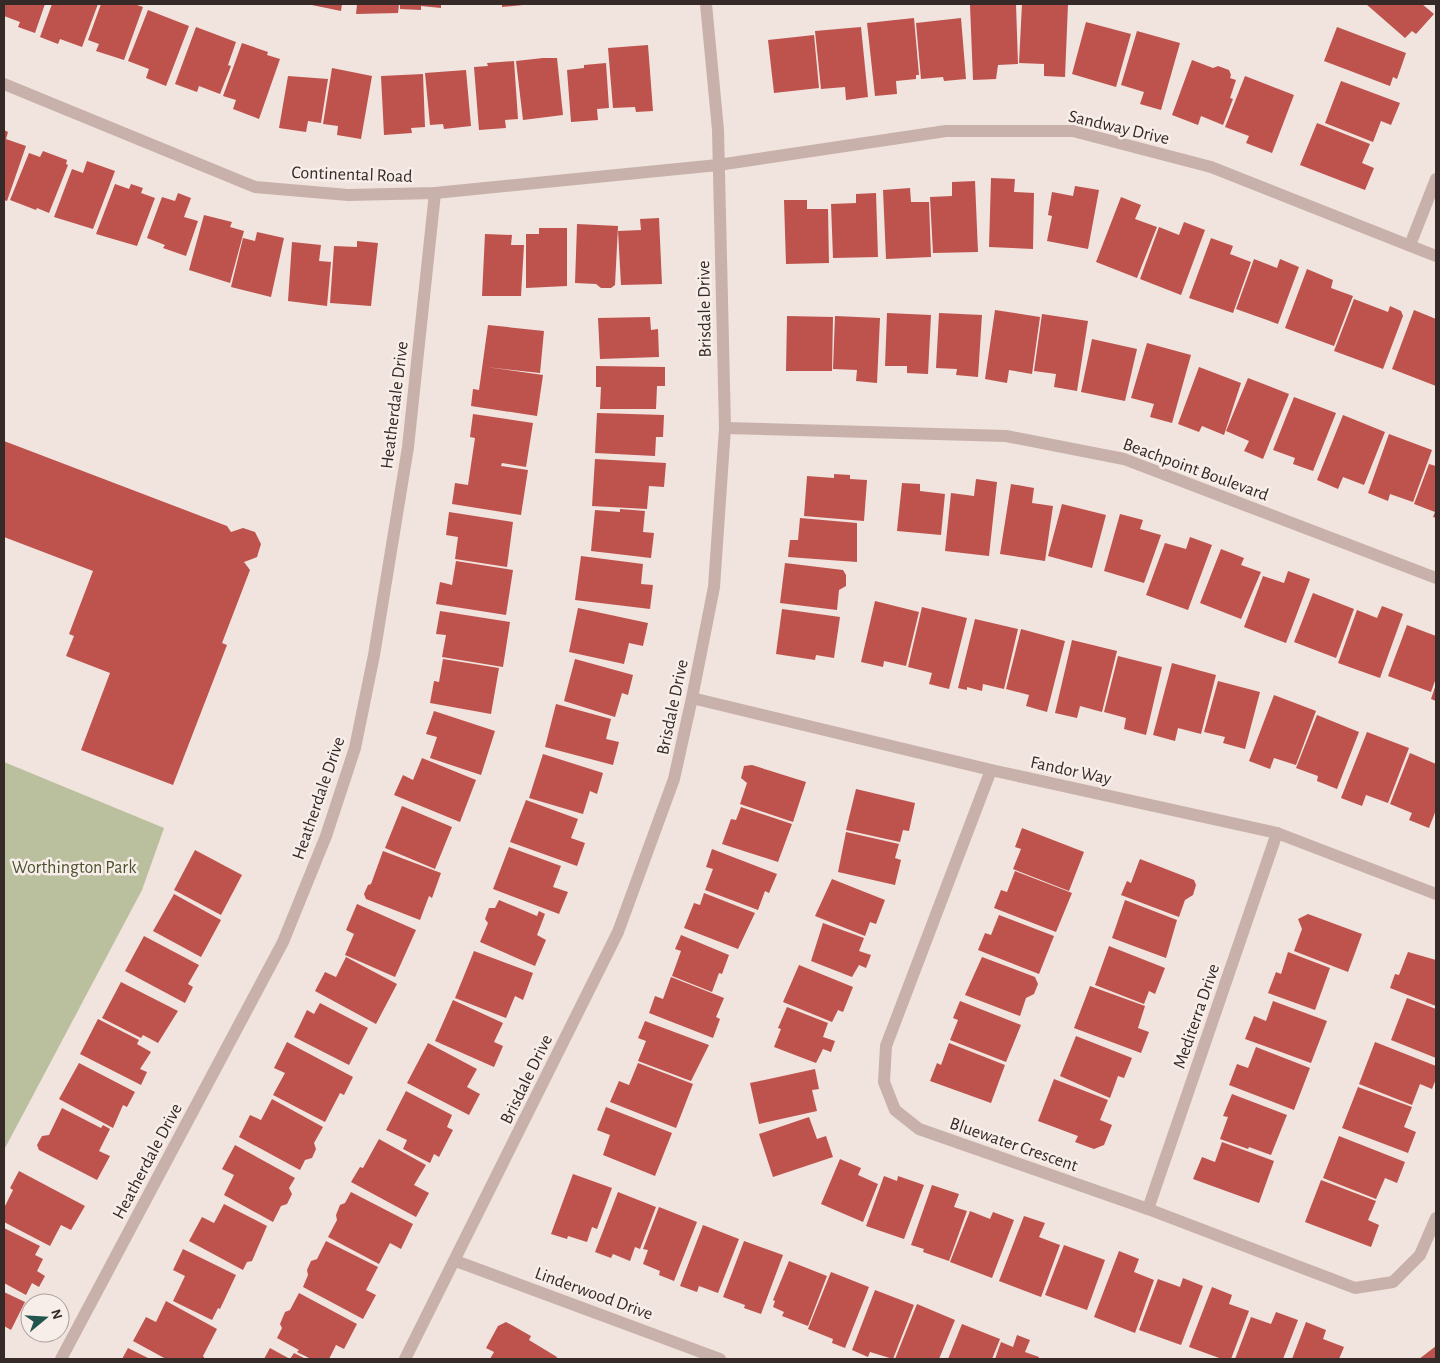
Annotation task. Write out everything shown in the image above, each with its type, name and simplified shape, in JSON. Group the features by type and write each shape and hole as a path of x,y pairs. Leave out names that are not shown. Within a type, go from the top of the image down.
{"street":[{"name":"Brisdale Drive","path":"405,1359 456,1261 618,932 674,779 692,698 714,587 725,428 718,165 713,65 706,4"},
{"name":"Continental Road","path":"4,84 255,187 348,195 435,193 718,165"},
{"name":"Sandway Drive","path":"718,165 946,131 1073,131 1211,167 1436,256"},
{"path":"1410,245 1436,179"},
{"name":"Heatherdale Drive","path":"61,1359 283,942 326,836 355,748 374,655 408,447 435,193"},
{"name":"Beachpoint Boulevard","path":"725,428 1006,436 1124,459 1436,578"},
{"name":"Fandor Way","path":"692,698 991,770 1277,833 1436,894"},
{"name":"Bluewater Crescent","path":"991,770 886,1046 884,1082 895,1110 919,1129 1148,1209 1355,1288 1393,1282 1420,1254 1436,1218"},
{"name":"Mediterra Drive","path":"1148,1209 1277,833"},
{"name":"Linderwood Drive","path":"456,1261 720,1359"}],"green space":[{"name":"Worthington Park","path":"4,762 164,828 142,890 4,1150"}],"building":[{"path":"4,4 45,4 35,33 18,27 20,22 4,16"},
{"path":"52,4 98,4 82,47 60,39 58,44 40,37"},
{"path":"101,4 134,4 143,7 124,60 96,51 99,44 88,40"},
{"path":"307,4 342,4 341,11"},
{"path":"357,4 399,4 398,13 356,14"},
{"path":"400,4 441,4 441,8 421,6 421,10 400,9"},
{"path":"502,4 523,4 523,5 502,7"},
{"path":"1016,4 1018,64 998,65 996,79 973,80 970,5"},
{"path":"1022,4 1068,4 1065,77 1044,76 1044,64 1019,63"},
{"path":"1366,4 1422,4 1434,14 1416,34 1412,31 1405,38"},
{"path":"148,10 189,26 166,86 146,78 149,69 128,61"},
{"path":"914,18 919,75 916,75 916,79 896,81 897,94 875,96 867,23"},
{"path":"961,18 966,79 944,81 943,77 921,79 916,23"},
{"path":"1086,22 1131,34 1116,87 1072,74"},
{"path":"196,27 236,42 228,65 231,66 220,94 199,86 197,92 175,84"},
{"path":"861,27 868,97 846,100 845,87 821,89 815,31"},
{"path":"1337,27 1406,53 1397,79 1393,77 1390,86 1324,61"},
{"path":"1137,31 1180,43 1161,110 1140,104 1144,92 1121,85"},
{"path":"814,35 819,88 774,93 768,40"},
{"path":"242,43 268,52 267,55 280,59 259,119 233,109 236,100 223,96"},
{"path":"648,45 653,111 636,112 635,107 613,108 608,48"},
{"path":"557,58 563,115 523,120 516,61"},
{"path":"1192,60 1213,68 1218,66 1229,70 1230,78 1236,80 1230,98 1233,99 1223,125 1201,116 1198,125 1172,115"},
{"path":"514,61 518,119 505,120 506,128 479,130 474,67 488,66 487,63"},
{"path":"606,63 609,108 597,109 598,120 571,122 567,70 584,68 584,65"},
{"path":"332,68 372,76 361,139 337,135 338,126 323,124"},
{"path":"466,70 471,126 444,129 443,124 430,125 425,73"},
{"path":"423,74 425,127 411,128 412,133 384,135 381,76"},
{"path":"288,76 328,79 321,123 308,121 306,132 279,128"},
{"path":"1245,76 1294,95 1272,153 1246,143 1249,136 1225,127"},
{"path":"1341,81 1400,103 1391,125 1381,121 1373,142 1325,123"},
{"path":"1317,123 1370,144 1362,163 1374,168 1365,190 1300,165"},
{"path":"4,130 8,132 6,139 26,146 7,201 4,200"},
{"path":"43,151 67,160 66,164 68,165 49,213 10,200 29,153 40,157"},
{"path":"87,161 115,171 93,229 54,217 72,169 83,173"},
{"path":"991,178 1015,179 1014,192 1034,193 1033,249 989,247"},
{"path":"975,181 978,252 933,253 930,197 952,196 952,182"},
{"path":"115,184 129,189 131,184 143,188 141,193 155,198 137,246 96,234"},
{"path":"1075,186 1099,190 1088,249 1047,241 1052,216 1048,215 1052,192 1073,196"},
{"path":"910,188 911,202 929,202 931,257 886,259 883,190"},
{"path":"178,193 191,198 184,217 198,221 186,256 163,248 165,245 147,238 162,197 175,201"},
{"path":"876,193 878,257 833,258 831,204 856,203 856,194"},
{"path":"1121,197 1141,205 1135,219 1157,227 1137,278 1096,262"},
{"path":"784,200 807,200 807,209 828,209 829,263 786,264"},
{"path":"204,215 232,222 230,227 244,231 230,283 189,270"},
{"path":"659,218 662,284 621,285 618,231 641,230 640,219"},
{"path":"1184,222 1205,230 1181,295 1140,279 1159,227 1179,235"},
{"path":"577,224 618,226 615,285 611,288 601,288 596,284 575,283"},
{"path":"539,228 567,228 567,286 526,288 526,234 539,234"},
{"path":"257,232 284,238 271,297 231,287 243,238 255,241"},
{"path":"485,234 512,235 511,245 524,245 521,296 482,296"},
{"path":"1211,238 1233,246 1230,254 1251,262 1233,313 1189,298"},
{"path":"357,241 378,243 371,306 330,303 334,246 357,247"},
{"path":"292,242 321,245 319,261 331,262 327,306 288,301"},
{"path":"1254,259 1277,268 1280,259 1299,267 1278,324 1236,309"},
{"path":"1307,269 1333,280 1331,288 1353,296 1334,346 1285,328"},
{"path":"1354,299 1388,312 1390,306 1401,311 1403,316 1383,369 1334,351"},
{"path":"995,310 1040,317 1032,374 1009,370 1007,383 985,379"},
{"path":"1414,310 1436,319 1436,386 1392,369"},
{"path":"887,313 931,315 928,374 907,373 907,366 885,366"},
{"path":"939,313 982,315 978,377 956,375 957,369 936,368"},
{"path":"1042,314 1088,321 1077,391 1054,387 1056,374 1034,371"},
{"path":"787,316 833,317 832,371 786,371"},
{"path":"835,316 880,318 877,383 856,381 857,370 833,369"},
{"path":"650,317 651,330 658,329 659,357 600,359 598,318"},
{"path":"488,325 544,331 540,373 486,367 543,375 537,416 471,406 473,389 479,390"},
{"path":"1092,339 1137,349 1125,401 1081,392"},
{"path":"1147,343 1191,355 1172,423 1150,417 1154,404 1131,398"},
{"path":"596,366 665,367 665,386 657,386 656,409 600,409 601,387 596,387"},
{"path":"1199,367 1241,383 1224,435 1202,426 1199,432 1178,424"},
{"path":"1248,378 1289,394 1263,459 1244,451 1249,441 1226,431"},
{"path":"1294,397 1336,413 1313,471 1293,464 1295,458 1273,450"},
{"path":"597,413 664,415 663,437 656,437 655,456 595,453"},
{"path":"473,414 533,423 526,467 502,463 501,466 528,470 521,515 452,504 455,483 468,485 475,438 470,437"},
{"path":"1343,415 1385,432 1364,485 1343,477 1338,489 1317,480"},
{"path":"1389,434 1432,450 1413,502 1390,494 1388,501 1368,493"},
{"path":"4,441 227,526 231,532 243,528 255,532 261,544 257,557 244,562 250,570 222,643 227,645 173,785 81,750 110,673 66,656 74,636 69,634 93,571 4,537"},
{"path":"595,459 666,463 664,487 649,486 647,509 592,506"},
{"path":"1429,464 1436,466 1436,518 1433,517 1435,512 1414,504"},
{"path":"834,474 850,475 850,479 867,480 864,521 804,516 807,476 834,478"},
{"path":"976,479 997,482 989,556 945,551 951,493 974,496"},
{"path":"902,483 920,484 920,491 945,494 941,535 897,531"},
{"path":"1011,484 1034,488 1032,503 1053,506 1045,561 1000,554"},
{"path":"1062,504 1106,515 1092,568 1048,556"},
{"path":"620,509 645,511 643,532 654,533 651,558 591,551 595,510 620,512"},
{"path":"449,512 513,522 507,567 455,559 458,537 446,535"},
{"path":"1120,514 1143,520 1140,529 1161,535 1144,583 1104,571"},
{"path":"800,518 857,523 857,562 788,557 790,540 798,540"},
{"path":"1190,537 1212,545 1188,610 1146,595 1165,543 1186,549"},
{"path":"1221,549 1244,558 1241,565 1261,572 1241,619 1200,603"},
{"path":"581,556 643,564 641,584 653,585 650,609 575,600"},
{"path":"456,561 513,570 506,615 436,604 440,582 452,585"},
{"path":"785,563 843,570 846,575 846,586 839,590 837,610 780,603"},
{"path":"1288,571 1310,579 1286,643 1244,627 1263,576 1284,583"},
{"path":"1313,593 1354,609 1336,658 1294,642"},
{"path":"875,601 919,612 906,666 884,661 883,667 861,662"},
{"path":"1382,606 1403,614 1380,678 1338,663 1357,610 1377,618"},
{"path":"922,607 967,618 949,689 929,684 932,673 908,667"},
{"path":"578,608 648,623 643,646 629,643 624,664 569,652"},
{"path":"782,609 840,617 834,658 816,655 815,660 776,654"},
{"path":"440,611 510,622 503,667 442,657 446,635 436,634"},
{"path":"975,619 1018,629 1004,689 983,684 982,691 967,687 967,690 958,688"},
{"path":"1407,625 1436,636 1436,678 1431,692 1388,676"},
{"path":"1021,629 1065,641 1047,712 1026,706 1029,695 1006,689"},
{"path":"1072,640 1117,651 1102,712 1080,706 1077,718 1055,713"},
{"path":"1118,656 1162,667 1146,735 1124,729 1126,718 1104,712"},
{"path":"443,659 499,668 491,714 430,703 434,681 439,682"},
{"path":"575,659 633,675 628,695 622,693 615,717 564,701"},
{"path":"1172,663 1216,675 1201,734 1178,728 1175,741 1153,735"},
{"path":"1218,681 1260,692 1245,749 1223,743 1225,737 1204,732"},
{"path":"1436,684 1436,701 1431,699"},
{"path":"1274,695 1316,711 1296,765 1274,758 1270,769 1249,761"},
{"path":"556,704 611,719 606,739 619,742 613,765 545,747"},
{"path":"434,711 495,731 481,775 430,758 437,737 426,734"},
{"path":"1317,715 1359,732 1337,789 1317,781 1318,776 1296,768"},
{"path":"1367,732 1409,748 1388,803 1366,795 1362,806 1341,798"},
{"path":"1410,753 1436,764 1436,810 1429,828 1409,820 1412,813 1390,804"},
{"path":"543,754 603,773 597,794 590,791 583,814 529,798"},
{"path":"422,758 476,780 460,822 394,795 403,775 413,780"},
{"path":"752,765 806,782 793,822 740,804 747,783 741,778 744,766"},
{"path":"856,789 915,803 909,831 903,830 900,842 846,830"},
{"path":"526,800 578,819 571,838 585,843 577,866 510,842"},
{"path":"402,806 452,827 435,869 385,848"},
{"path":"741,807 792,824 778,862 722,844 731,819 736,820"},
{"path":"1022,828 1084,852 1069,891 1013,869 1021,849 1015,847"},
{"path":"846,832 899,844 895,858 901,860 895,885 838,872"},
{"path":"509,847 561,866 553,887 568,892 559,914 493,889"},
{"path":"712,849 777,874 769,893 765,891 758,910 705,890 713,869 706,867"},
{"path":"195,850 242,875 221,915 174,890"},
{"path":"383,851 441,873 432,898 429,896 420,920 366,899 364,894 368,885 371,884"},
{"path":"1140,859 1194,880 1196,885 1193,895 1185,900 1179,917 1121,895 1127,881 1131,883"},
{"path":"1015,871 1072,893 1056,932 994,908 1001,890 1007,892"},
{"path":"832,879 885,900 876,924 870,922 865,936 815,916"},
{"path":"704,893 755,913 738,949 684,928 694,903 700,905"},
{"path":"174,894 221,920 201,957 153,931"},
{"path":"499,900 537,916 539,911 545,914 537,935 546,940 535,966 480,942 488,923 485,919 489,908 495,908"},
{"path":"1125,900 1177,920 1166,958 1112,938"},
{"path":"357,904 416,930 395,977 345,955 354,934 346,930"},
{"path":"1308,914 1362,934 1348,972 1294,951 1302,929 1298,919"},
{"path":"999,915 1054,936 1039,974 978,950 985,933 991,935"},
{"path":"823,923 864,938 859,951 871,955 866,968 859,965 852,977 811,961"},
{"path":"681,935 729,955 722,974 719,973 712,992 672,976 681,951 675,949"},
{"path":"144,936 199,965 188,984 193,987 185,1003 125,971"},
{"path":"1109,946 1165,968 1155,994 1149,991 1144,1004 1095,985"},
{"path":"474,951 533,973 523,1000 515,996 506,1018 455,998"},
{"path":"1288,952 1330,968 1315,1010 1268,993 1276,972 1281,974"},
{"path":"1408,952 1436,960 1436,1006 1390,988 1395,974 1399,975"},
{"path":"346,957 397,984 376,1024 315,991 325,972 336,977"},
{"path":"982,957 1035,977 1038,984 1034,994 1026,998 1020,1016 965,995"},
{"path":"799,965 853,987 843,1012 838,1010 832,1022 783,1002"},
{"path":"671,977 724,998 716,1017 720,1019 713,1038 649,1013 655,996 663,999"},
{"path":"121,982 178,1011 158,1043 143,1035 141,1038 102,1018"},
{"path":"1090,986 1145,1006 1138,1028 1149,1032 1141,1053 1074,1028"},
{"path":"1407,998 1436,1009 1436,1058 1391,1040"},
{"path":"453,1000 503,1023 494,1042 503,1046 494,1067 435,1041"},
{"path":"960,1001 1021,1025 1006,1062 950,1040 958,1020 953,1018"},
{"path":"1273,1001 1327,1021 1311,1063 1245,1039 1254,1016 1266,1021"},
{"path":"320,1003 368,1028 349,1065 294,1037 307,1010 314,1014"},
{"path":"787,1007 828,1023 823,1037 835,1041 831,1052 823,1049 816,1063 774,1047 781,1029 778,1028"},
{"path":"98,1019 139,1040 137,1044 151,1052 140,1069 147,1072 141,1085 80,1054"},
{"path":"645,1021 709,1045 691,1081 638,1061 646,1041 638,1038"},
{"path":"1076,1036 1132,1058 1124,1078 1118,1076 1110,1098 1060,1076"},
{"path":"287,1042 353,1077 344,1095 340,1093 325,1122 273,1095 285,1073 274,1068"},
{"path":"1375,1042 1436,1066 1436,1079 1432,1089 1420,1084 1412,1105 1359,1084"},
{"path":"428,1043 477,1069 467,1087 480,1094 469,1115 407,1083"},
{"path":"949,1043 1005,1065 991,1103 930,1081 937,1063 941,1065"},
{"path":"1256,1047 1310,1068 1294,1110 1229,1085 1237,1064 1248,1068"},
{"path":"79,1063 135,1092 127,1107 123,1105 113,1128 59,1099"},
{"path":"638,1063 693,1084 676,1128 610,1102 619,1081 629,1085"},
{"path":"815,1069 819,1089 812,1090 817,1111 759,1124 750,1083"},
{"path":"1054,1079 1108,1100 1100,1120 1112,1125 1104,1145 1094,1149 1075,1142 1078,1136 1038,1121"},
{"path":"1358,1087 1412,1107 1404,1127 1416,1132 1408,1153 1342,1128"},
{"path":"406,1091 452,1115 447,1127 453,1130 439,1157 434,1154 430,1163 403,1149 407,1140 386,1130"},
{"path":"1232,1094 1287,1115 1271,1155 1220,1139 1228,1117 1223,1116"},
{"path":"272,1099 323,1127 314,1143 316,1149 312,1158 305,1160 300,1170 239,1137 250,1115 261,1120"},
{"path":"606,1107 672,1133 655,1176 603,1155 610,1135 597,1130"},
{"path":"62,1108 101,1128 103,1125 110,1129 99,1151 110,1156 97,1180 39,1150 37,1145 42,1136 49,1135"},
{"path":"809,1117 817,1139 826,1136 833,1157 773,1177 759,1134"},
{"path":"1339,1136 1405,1162 1397,1183 1385,1178 1376,1199 1323,1178"},
{"path":"379,1139 426,1165 414,1185 429,1193 416,1217 351,1182 360,1167 363,1168"},
{"path":"1222,1142 1274,1161 1259,1203 1193,1179 1202,1157 1215,1162"},
{"path":"235,1145 295,1178 289,1188 292,1194 287,1204 281,1206 273,1222 224,1195 234,1175 222,1169"},
{"path":"840,1159 861,1168 858,1175 878,1184 863,1222 821,1204"},
{"path":"19,1171 85,1206 71,1230 61,1225 50,1246 4,1222 4,1208 13,1190 10,1188"},
{"path":"573,1174 612,1188 597,1229 592,1227 587,1242 568,1236 567,1239 551,1234"},
{"path":"884,1176 897,1181 898,1176 924,1185 904,1239 866,1226"},
{"path":"1321,1180 1376,1201 1368,1220 1379,1225 1371,1247 1305,1222"},
{"path":"932,1185 959,1194 954,1207 967,1211 949,1261 923,1252 924,1249 911,1245"},
{"path":"351,1192 413,1224 401,1249 390,1243 379,1264 328,1237 337,1220 336,1215 340,1205 345,1203"},
{"path":"618,1192 656,1207 640,1249 635,1247 630,1261 613,1254 611,1258 595,1252"},
{"path":"224,1204 267,1226 252,1261 247,1262 243,1270 189,1241 202,1217 214,1223"},
{"path":"659,1207 697,1222 674,1281 659,1275 660,1271 643,1264 648,1250 643,1249"},
{"path":"970,1211 990,1219 993,1212 1014,1220 992,1278 950,1262"},
{"path":"1024,1216 1045,1223 1039,1237 1060,1245 1041,1297 999,1281"},
{"path":"703,1225 739,1239 718,1293 699,1286 697,1292 680,1286"},
{"path":"4,1228 40,1246 35,1255 43,1259 37,1271 45,1276 39,1287 32,1283 27,1293 22,1293 4,1283"},
{"path":"326,1241 378,1267 366,1290 376,1295 363,1319 303,1287 311,1261 317,1259"},
{"path":"744,1241 783,1255 761,1314 744,1308 745,1305 723,1297"},
{"path":"1064,1245 1105,1260 1087,1310 1045,1295"},
{"path":"183,1249 236,1275 220,1309 218,1308 212,1320 173,1301 185,1276 173,1270"},
{"path":"1119,1251 1139,1259 1134,1272 1154,1280 1135,1333 1094,1317"},
{"path":"789,1261 827,1276 808,1326 782,1316 784,1312 773,1307 775,1301 773,1300"},
{"path":"831,1272 869,1287 845,1348 832,1343 833,1339 808,1329"},
{"path":"1183,1278 1203,1286 1181,1345 1139,1330 1158,1279 1180,1287"},
{"path":"1212,1287 1232,1295 1229,1304 1249,1311 1231,1359 1222,1359 1189,1347"},
{"path":"875,1290 914,1305 893,1359 870,1352 868,1357 852,1350"},
{"path":"4,1292 20,1300 20,1312 11,1330 4,1326"},
{"path":"299,1293 357,1324 344,1349 336,1345 329,1359 311,1359 277,1338 282,1328 280,1324 285,1312 290,1310"},
{"path":"166,1301 217,1329 203,1356 205,1359 166,1359 133,1341 146,1317 156,1322"},
{"path":"917,1304 955,1320 939,1359 895,1359"},
{"path":"1276,1312 1298,1320 1283,1359 1235,1359 1251,1317 1271,1324"},
{"path":"506,1322 531,1336 529,1340 557,1357 556,1359 490,1359 494,1352 486,1348 498,1326"},
{"path":"1306,1322 1326,1330 1323,1339 1344,1347 1339,1359 1292,1359"},
{"path":"962,1324 1000,1339 992,1359 948,1359"},
{"path":"1017,1335 1030,1340 1025,1352 1039,1357 1038,1359 995,1359 1001,1342 1013,1347"},
{"path":"1436,1346 1436,1359 1419,1359"},
{"path":"128,1348 150,1359 122,1359"},
{"path":"270,1348 290,1359 264,1359"},
{"path":"294,1353 306,1359 290,1359"}]}
